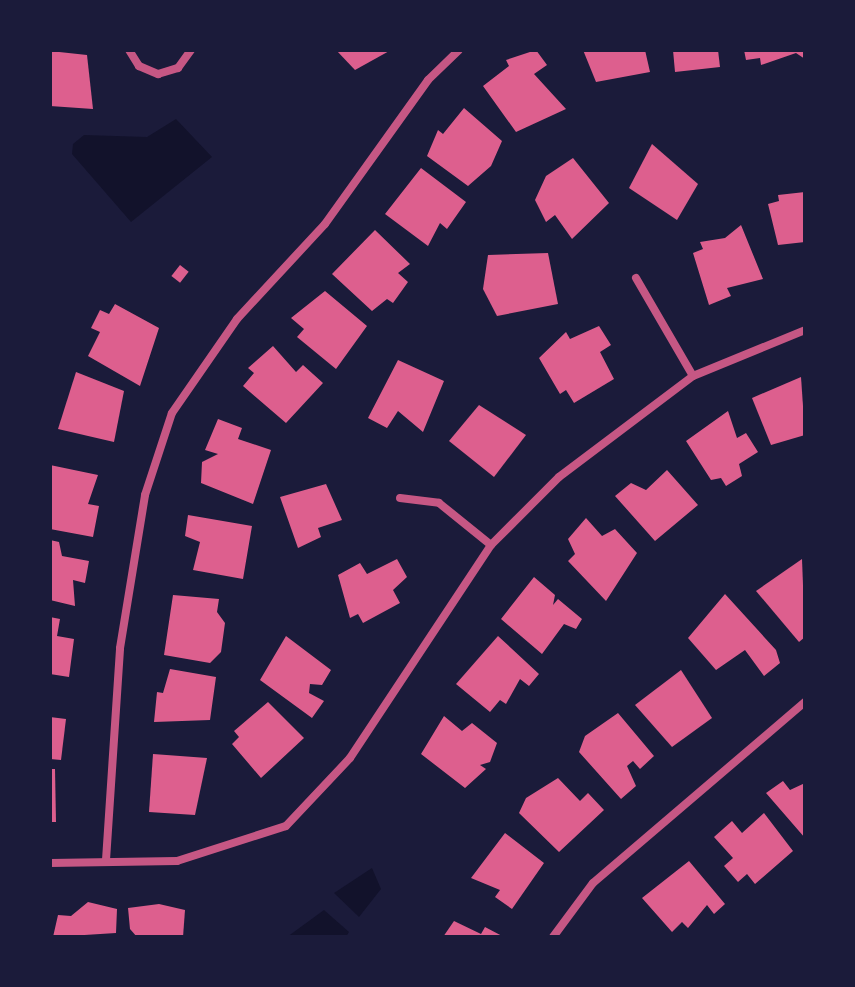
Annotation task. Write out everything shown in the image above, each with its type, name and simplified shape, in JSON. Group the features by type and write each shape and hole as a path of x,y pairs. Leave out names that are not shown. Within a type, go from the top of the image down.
{"street":[{"path":"129,50 139,66 158,74 178,68 191,50"},
{"path":"106,860 120,648 145,495 172,413 237,319 325,224 428,80 459,50"},
{"path":"636,278 693,376"},
{"path":"50,863 190,859 286,826 350,758 491,545 580,459 693,376 805,330"},
{"path":"400,498 439,503 491,545"},
{"path":"553,937 593,883 805,702"}],"shaded area":[{"path":"176,119 212,157 131,222 72,154 73,144 84,135 147,137"},
{"path":"372,868 381,889 359,917 334,893"},
{"path":"324,910 349,932 346,937 287,937"}],"building":[{"path":"336,50 391,50 355,70"},
{"path":"536,50 547,65 534,74 566,109 516,132 483,86 509,66 506,60"},
{"path":"583,50 645,50 650,72 596,82"},
{"path":"673,50 718,50 720,67 675,72"},
{"path":"744,50 805,50 805,59 796,53 761,65 760,58 746,60"},
{"path":"50,51 87,55 93,109 50,106"},
{"path":"464,108 502,141 491,166 468,186 427,156 438,130 443,134"},
{"path":"652,144 698,184 677,220 629,188"},
{"path":"573,158 609,203 572,239 555,215 546,222 535,200 546,176"},
{"path":"421,168 466,202 447,229 440,223 428,246 385,214"},
{"path":"805,192 805,242 778,245 768,204 779,201 778,195"},
{"path":"741,225 763,279 727,288 731,296 709,305 693,253 703,249 700,242 725,238"},
{"path":"375,230 410,264 398,273 408,282 393,303 387,299 372,311 332,274"},
{"path":"548,253 558,304 497,316 483,289 488,255"},
{"path":"180,265 189,272 180,283 171,276"},
{"path":"325,291 367,326 336,369 297,337 304,329 291,318"},
{"path":"115,304 159,328 140,386 88,356 100,332 91,328 100,310 109,314"},
{"path":"599,326 611,345 600,352 614,379 574,403 566,390 560,394 539,358 566,332 570,339"},
{"path":"273,346 296,372 303,365 323,383 286,423 243,386 254,373 248,368"},
{"path":"398,360 444,381 423,432 398,411 387,428 368,418"},
{"path":"76,372 124,391 114,442 58,429"},
{"path":"801,377 805,435 771,445 752,398"},
{"path":"479,405 526,435 494,477 449,441"},
{"path":"728,411 737,438 746,433 758,452 739,464 742,476 726,486 721,478 711,480 686,441"},
{"path":"218,419 242,428 238,439 271,450 253,504 201,483 202,462 218,454 205,450"},
{"path":"50,465 98,475 88,504 99,506 93,537 50,529"},
{"path":"667,470 698,505 655,541 615,496 631,483 646,490"},
{"path":"326,484 342,520 318,528 321,537 298,548 280,497"},
{"path":"188,515 252,526 243,579 193,570 200,542 185,536"},
{"path":"586,518 602,536 615,529 637,553 606,601 568,561 575,554 568,539"},
{"path":"50,540 59,542 62,556 89,561 85,583 73,580 75,606 50,600"},
{"path":"397,559 407,577 393,590 400,603 363,623 358,614 350,618 338,575 360,563 367,574"},
{"path":"802,559 805,637 799,642 756,591"},
{"path":"534,577 555,595 553,605 558,599 582,619 576,629 564,624 542,654 501,619"},
{"path":"725,594 776,650 780,663 764,676 745,650 716,670 688,638"},
{"path":"173,595 219,599 217,612 225,623 221,652 210,663 164,655"},
{"path":"50,617 60,619 57,636 74,639 69,677 50,674"},
{"path":"286,636 331,670 322,685 310,684 309,693 324,701 312,718 260,680"},
{"path":"498,636 539,674 529,686 520,679 506,704 500,700 490,712 456,684"},
{"path":"170,669 216,677 210,720 154,722 157,692 163,693"},
{"path":"681,670 712,718 672,747 635,705"},
{"path":"268,702 304,738 261,778 232,744 239,737 234,731"},
{"path":"618,713 654,756 640,769 633,761 627,766 636,786 621,799 579,752 585,736"},
{"path":"444,716 462,731 472,723 497,743 490,762 480,765 486,769 465,788 421,754"},
{"path":"50,717 66,719 61,760 50,759"},
{"path":"153,754 207,758 195,815 149,812"},
{"path":"50,769 55,769 56,822 50,822"},
{"path":"558,778 580,801 588,793 604,810 559,852 519,813 526,798"},
{"path":"783,781 790,790 805,783 805,838 766,793"},
{"path":"764,813 793,851 755,884 747,874 738,882 724,866 733,858 714,837 732,821 742,833"},
{"path":"505,833 544,863 512,909 495,897 500,890 471,878"},
{"path":"689,861 725,904 714,914 707,905 688,928 682,922 672,932 642,898"},
{"path":"88,902 117,909 116,933 53,937 58,915 71,916"},
{"path":"159,904 185,910 183,937 137,937 130,929 128,908"},
{"path":"454,921 481,934 485,927 504,937 443,937"}]}
